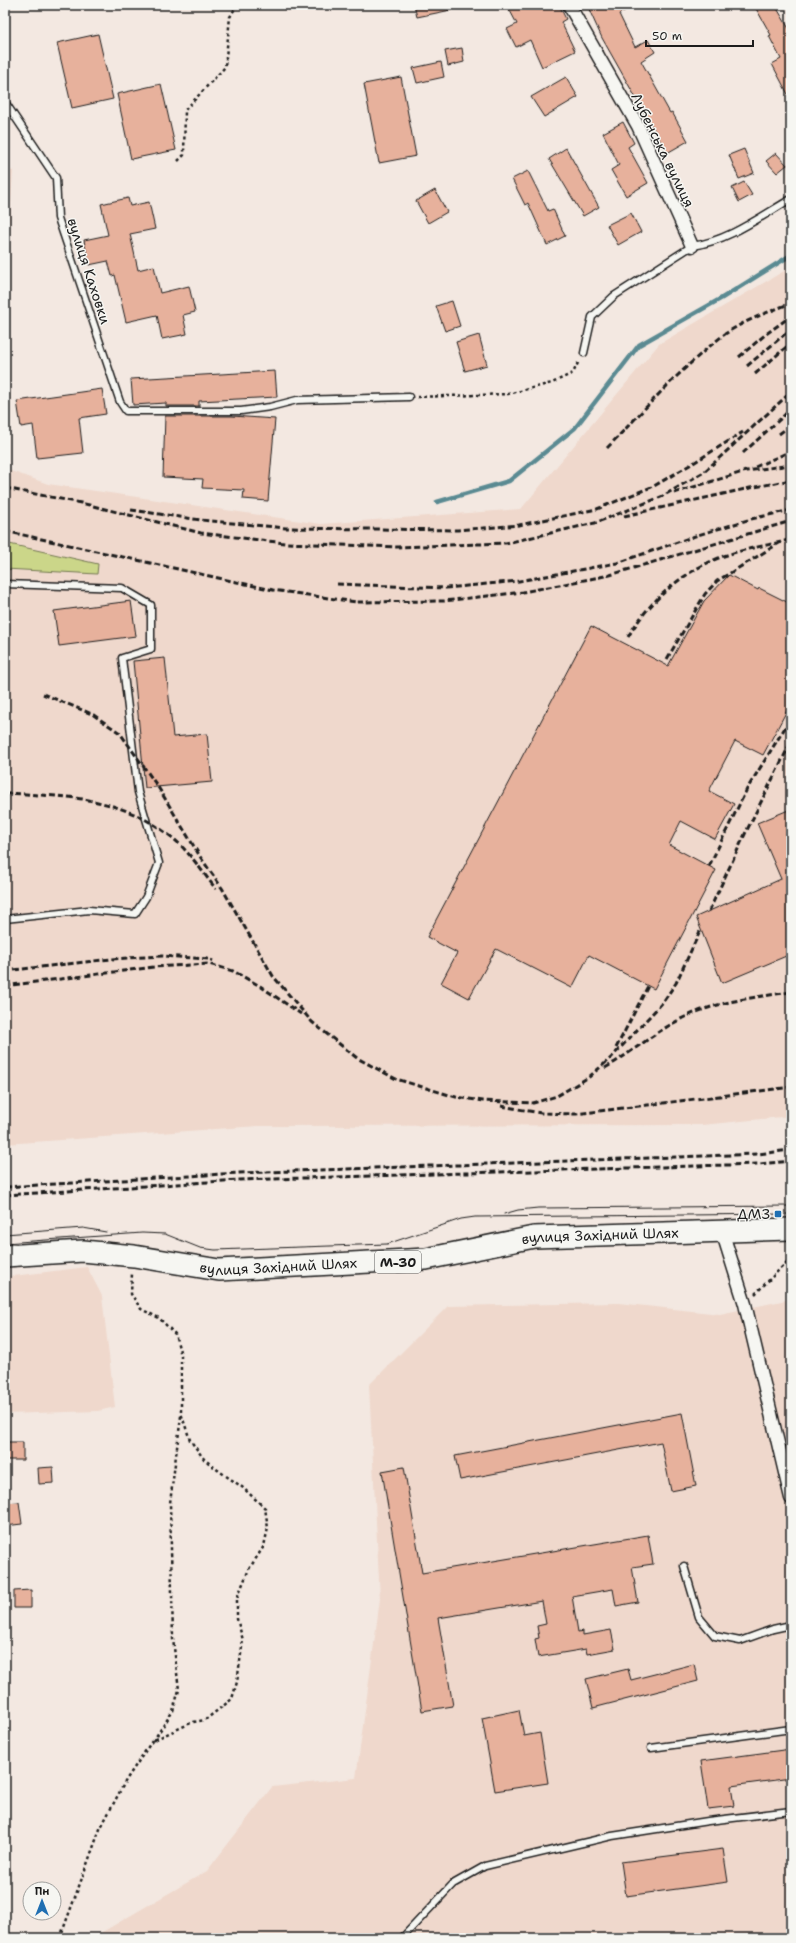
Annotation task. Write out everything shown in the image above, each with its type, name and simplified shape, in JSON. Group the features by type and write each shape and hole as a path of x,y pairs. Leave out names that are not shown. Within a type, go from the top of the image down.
{"highway":[{"name":"вулиця Західний Шлях","path":"5,1256 83,1251 134,1256 219,1270 300,1267 426,1259 534,1237 791,1229"}],"street":[{"name":"Лубенська вулиця","path":"569,5 638,126 692,246"},
{"path":"722,1231 745,1304 791,1498"}],"lane":[{"name":"вулиця Каховки","path":"5,102 56,178 58,218 120,402 126,410 241,411 270,407 297,400 409,397"},
{"path":"584,353 592,317 614,296 692,246 707,244 732,233 791,199"},
{"path":"5,584 122,588 151,605 151,649 122,658 138,792 159,863 146,897 135,914 88,910 5,919"},
{"path":"684,1566 699,1617 715,1636 740,1641 773,1629 791,1626"},
{"path":"651,1748 791,1729"},
{"path":"402,1938 453,1884 485,1866 612,1836 708,1821 791,1811"}],"path":[{"path":"178,161 184,155 186,110 225,66 230,17 237,5"},
{"path":"409,397 508,394 545,385 573,373 584,353"},
{"path":"60,1938 100,1829 126,1780 173,1711 179,1690 173,1639 170,1503 182,1413 180,1356 175,1334 160,1318 141,1310 131,1294 134,1256"},
{"path":"745,1304 791,1258"},
{"path":"152,1741 193,1722 205,1720 232,1699 237,1682 243,1640 237,1619 237,1598 249,1569 264,1546 268,1528 265,1508 242,1486 219,1472 204,1459 190,1440 182,1413"}],"shaded area":[{"path":"5,169 13,171 5,302"},
{"path":"791,267 791,1116 702,1125 258,1126 5,1144 5,469 48,484 321,524 521,509 659,344"},
{"path":"87,1267 102,1296 115,1407 98,1411 5,1414 5,1277"},
{"path":"791,1299 791,1938 92,1938 207,1871 272,1787 356,1778 380,1599 369,1385 448,1306 618,1303 720,1314"}],"green space":[{"path":"5,543 98,564 97,574 5,569"}],"building":[{"path":"414,5 451,5 451,10 417,17"},
{"path":"507,5 559,5 566,19 561,22 575,51 542,67 530,40 516,47 507,29 517,24"},
{"path":"587,5 634,5 619,14 635,47 648,40 655,52 641,61 670,113 672,112 688,141 667,153 602,38"},
{"path":"754,5 775,5 791,32 791,100 772,64 781,59 769,36 771,35"},
{"path":"98,34 113,99 72,108 57,43"},
{"path":"462,48 464,62 448,66 445,51"},
{"path":"441,62 444,77 417,83 413,68"},
{"path":"401,77 416,156 379,163 364,84"},
{"path":"566,77 578,97 544,117 531,97"},
{"path":"161,84 176,150 131,159 117,94"},
{"path":"623,122 634,143 628,147 648,183 626,196 611,170 619,165 603,133"},
{"path":"566,148 599,207 583,216 549,159"},
{"path":"744,149 754,173 739,179 729,155"},
{"path":"776,153 787,165 777,173 766,161"},
{"path":"528,171 548,211 553,209 565,236 547,245 528,203 525,205 512,179"},
{"path":"744,182 752,195 739,202 732,188"},
{"path":"435,190 447,212 428,223 416,201"},
{"path":"128,198 130,206 149,202 155,229 130,234 138,270 154,266 160,293 189,286 195,312 183,315 187,334 162,339 157,315 126,322 115,275 112,276 108,261 89,265 84,240 108,235 101,204"},
{"path":"631,213 641,232 618,245 607,225"},
{"path":"452,301 460,326 445,331 436,306"},
{"path":"479,335 487,365 465,371 456,342"},
{"path":"275,371 277,397 199,401 199,406 166,406 166,403 133,405 131,379"},
{"path":"102,389 106,414 79,418 83,453 37,458 33,425 21,427 17,401"},
{"path":"165,416 232,416 275,419 268,501 243,499 244,490 202,488 203,479 163,477"},
{"path":"729,575 758,590 759,588 791,604 791,703 763,755 735,741 709,791 734,804 715,839 681,821 669,845 716,870 654,989 589,955 572,988 496,949 469,998 441,983 457,953 427,937 591,626 668,666 704,601"},
{"path":"131,601 136,636 59,646 54,611"},
{"path":"165,658 173,737 207,734 212,782 145,788 133,661"},
{"path":"791,809 791,954 722,983 696,917 781,879 757,823"},
{"path":"682,1413 696,1486 671,1491 661,1442 460,1480 455,1456"},
{"path":"6,1442 23,1442 23,1460 6,1460"},
{"path":"53,1467 54,1483 39,1484 38,1468"},
{"path":"404,1467 422,1573 648,1535 653,1564 632,1567 638,1602 616,1606 613,1589 572,1596 578,1632 583,1631 583,1635 611,1630 615,1649 587,1654 586,1649 538,1657 535,1639 539,1638 537,1626 546,1624 542,1601 438,1618 453,1706 422,1711 382,1471"},
{"path":"19,1502 22,1524 5,1526 5,1503"},
{"path":"31,1590 31,1608 14,1608 14,1591"},
{"path":"694,1664 698,1681 593,1708 586,1679 628,1669 631,1680"},
{"path":"519,1710 524,1736 540,1733 548,1783 495,1791 482,1718"},
{"path":"791,1749 791,1778 731,1786 734,1806 708,1809 701,1761"},
{"path":"723,1849 728,1882 626,1896 621,1862"}],"waterway":[{"path":"437,502 509,481 575,428 639,345 722,298 791,255"}],"tram line":[{"path":"504,1214 518,1210 538,1208 791,1206"},
{"path":"5,1243 142,1233 165,1234 200,1248 215,1250 387,1244 461,1219 475,1217 791,1214"},
{"path":"5,1234 83,1228 106,1232"}],"railway":[{"path":"607,448 679,374 725,334 749,320 791,303"},
{"path":"739,357 766,334 791,316"},
{"path":"747,366 791,329"},
{"path":"755,374 791,343"},
{"path":"5,488 81,503 201,533 285,543 397,547 506,543 595,523 661,497 704,472 791,392"},
{"path":"743,453 791,409"},
{"path":"779,434 791,425"},
{"path":"131,510 201,520 286,528 458,530 519,525 597,509 654,486 743,432"},
{"path":"755,467 791,451"},
{"path":"674,493 746,471 791,465"},
{"path":"624,516 791,480"},
{"path":"337,584 446,588 519,581 617,563 698,535 751,519 791,510"},
{"path":"5,531 273,590 356,602 444,601 523,592 610,575 791,521"},
{"path":"667,659 705,594 717,581 781,542 791,539"},
{"path":"628,637 637,623 658,598 670,587 698,568 727,555 781,542"},
{"path":"43,694 92,714 120,733 158,787 201,858 222,888 273,976 312,1022 357,1058 396,1079 456,1097 483,1101 533,1103 557,1096 589,1077 611,1058 663,1002 676,983 701,929"},
{"path":"709,866 747,789 791,718"},
{"path":"709,911 791,742"},
{"path":"5,794 76,798 94,801 128,811 160,828 181,845 216,889"},
{"path":"5,971 111,959 162,956 208,959 213,961"},
{"path":"5,986 154,967 209,964 233,971 260,986 301,1014"},
{"path":"616,1048 648,986"},
{"path":"605,1068 665,1028 687,1016 725,1003 791,992"},
{"path":"501,1106 541,1113 576,1114 791,1087"},
{"path":"5,1187 239,1173 758,1154 791,1150"},
{"path":"5,1195 239,1180 759,1164 791,1161"}],"place":[{"name":"ДМЗ","path":"778,1214"}]}
